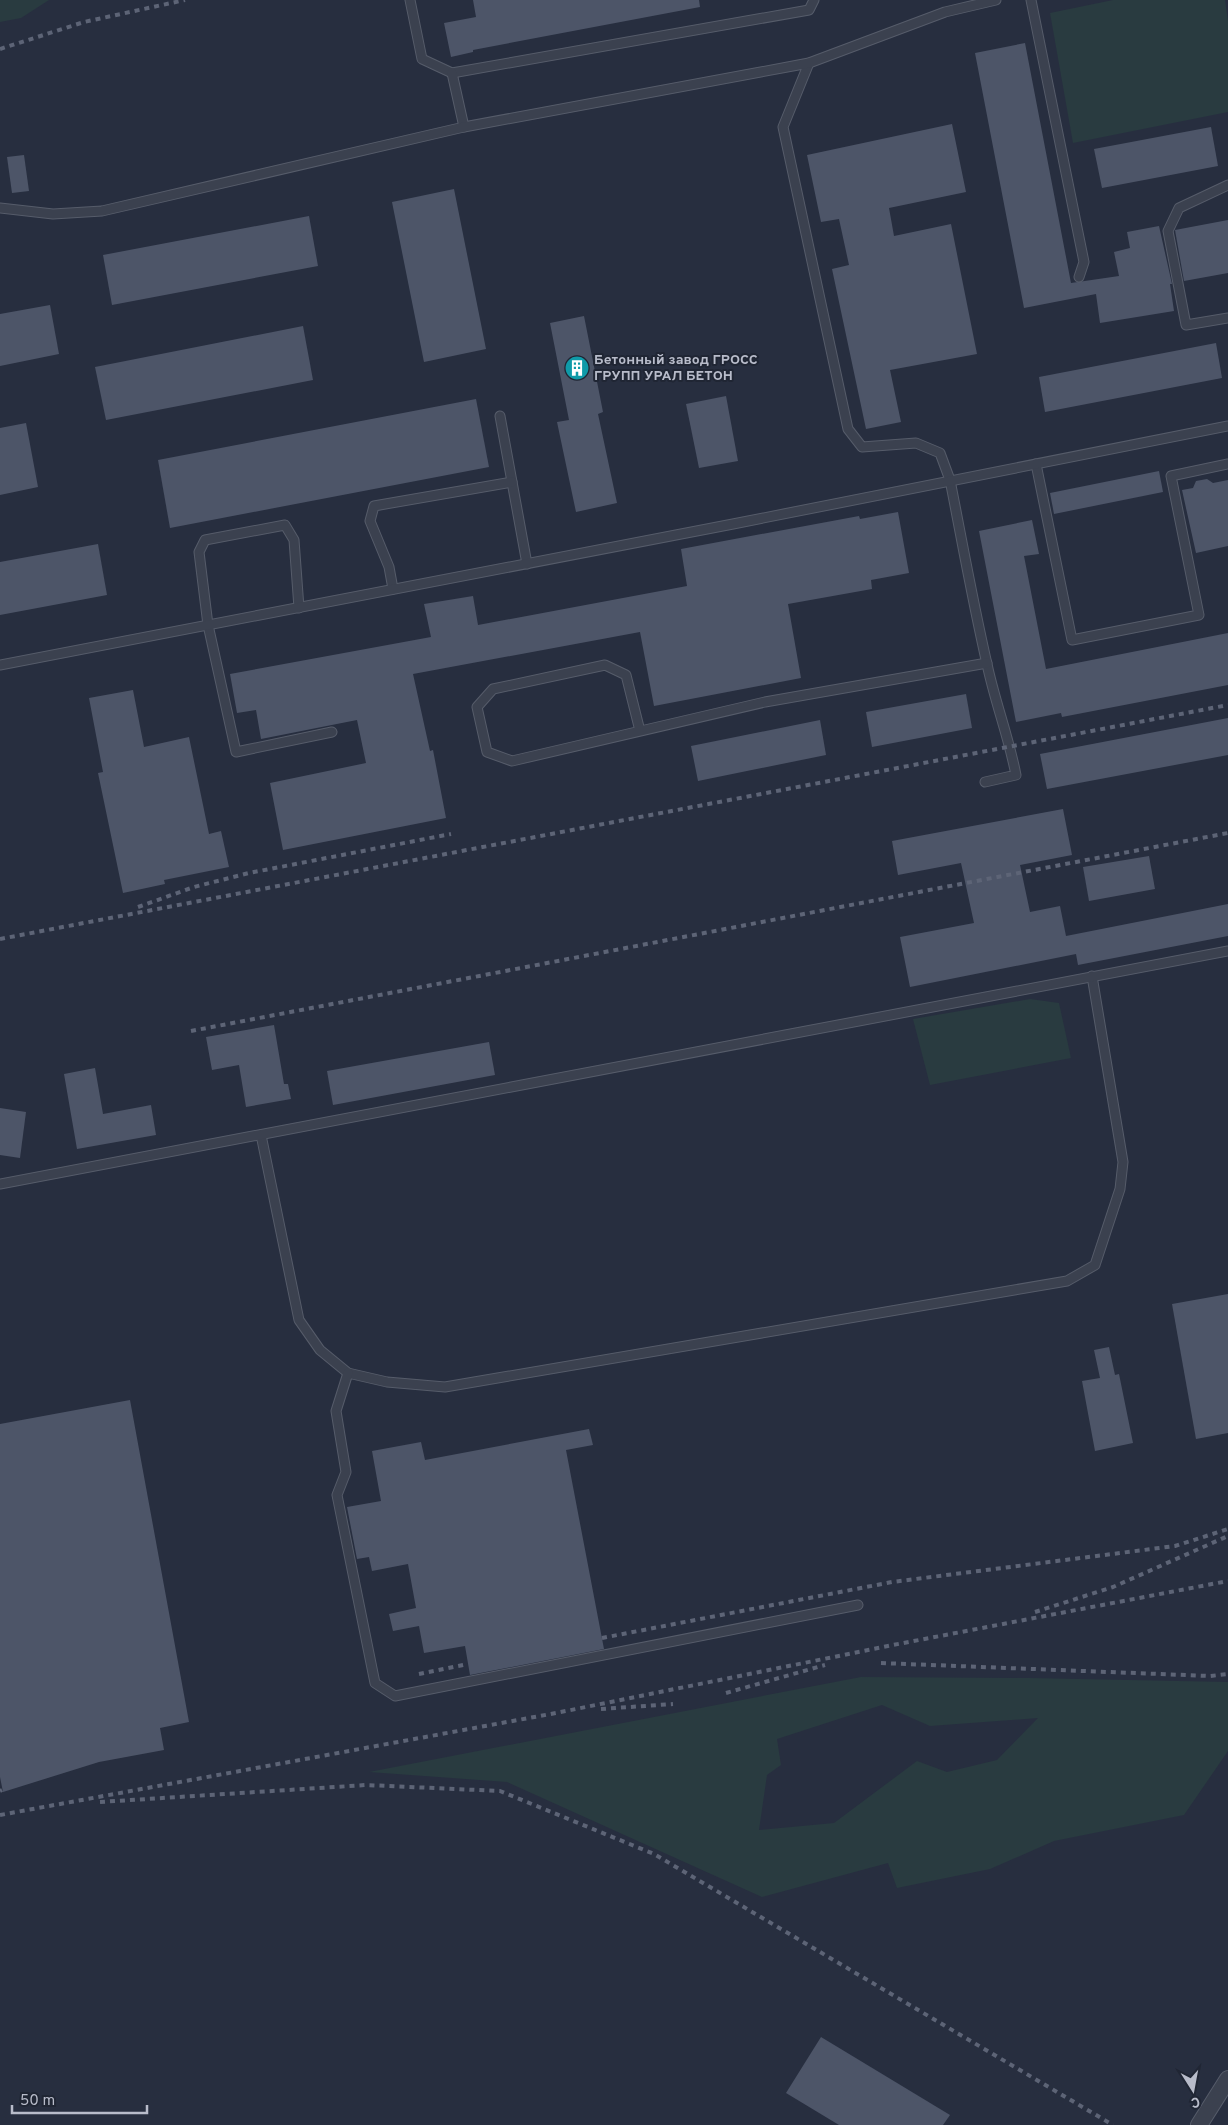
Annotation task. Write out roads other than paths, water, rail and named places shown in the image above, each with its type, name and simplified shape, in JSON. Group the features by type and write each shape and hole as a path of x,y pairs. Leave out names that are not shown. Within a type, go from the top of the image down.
{"street":[{"path":"1199,2125 1228,2079"}],"lane":[{"path":"410,0 422,58 452,73 809,10 814,0"},
{"path":"0,208 53,214 102,211 464,127 809,63 945,12 996,0"},
{"path":"1031,0 1084,262 1079,277"},
{"path":"809,63 783,127 848,429 862,447 916,443 940,453 950,480 986,663 1000,716 1011,746 1016,775 985,782"},
{"path":"452,73 464,127"},
{"path":"1228,185 1179,208 1168,231 1186,325 1228,318"},
{"path":"500,416 527,564"},
{"path":"0,665 527,564 1228,426"},
{"path":"1036,464 1072,640 1199,615 1171,476 1228,464"},
{"path":"393,590 389,567 370,521 374,506 512,482"},
{"path":"299,608 294,540 285,525 205,540 199,552 208,625 236,752 332,732"},
{"path":"640,731 626,675 605,665 493,689 477,707 487,752 512,761 766,702 986,663"},
{"path":"0,1184 1092,976 1228,952"},
{"path":"262,1135 299,1320 320,1350 348,1373 387,1382 445,1387 1067,1281 1095,1265 1120,1189 1122,1171 1092,976"},
{"path":"348,1373 336,1411 346,1472 336,1495 375,1683 395,1696 858,1605"}],"railway":[{"path":"0,49 84,22 185,0"},
{"path":"0,939 1228,705"},
{"path":"191,1031 1228,833"},
{"path":"138,907 194,887 249,873 451,834"},
{"path":"602,1638 892,1582 1175,1546 1228,1529"},
{"path":"1035,1612 1113,1587 1228,1536"},
{"path":"0,1815 556,1713 893,1645 1228,1581"},
{"path":"881,1663 1210,1676 1228,1674"},
{"path":"419,1674 468,1664"},
{"path":"726,1693 825,1665"},
{"path":"601,1709 673,1704"},
{"path":"100,1802 366,1785 500,1791 654,1854 1113,2125"}],"place":[{"name":"Бетонный завод ГРОСС ГРУПП УРАЛ БЕТОН","path":"577,368"}]}
